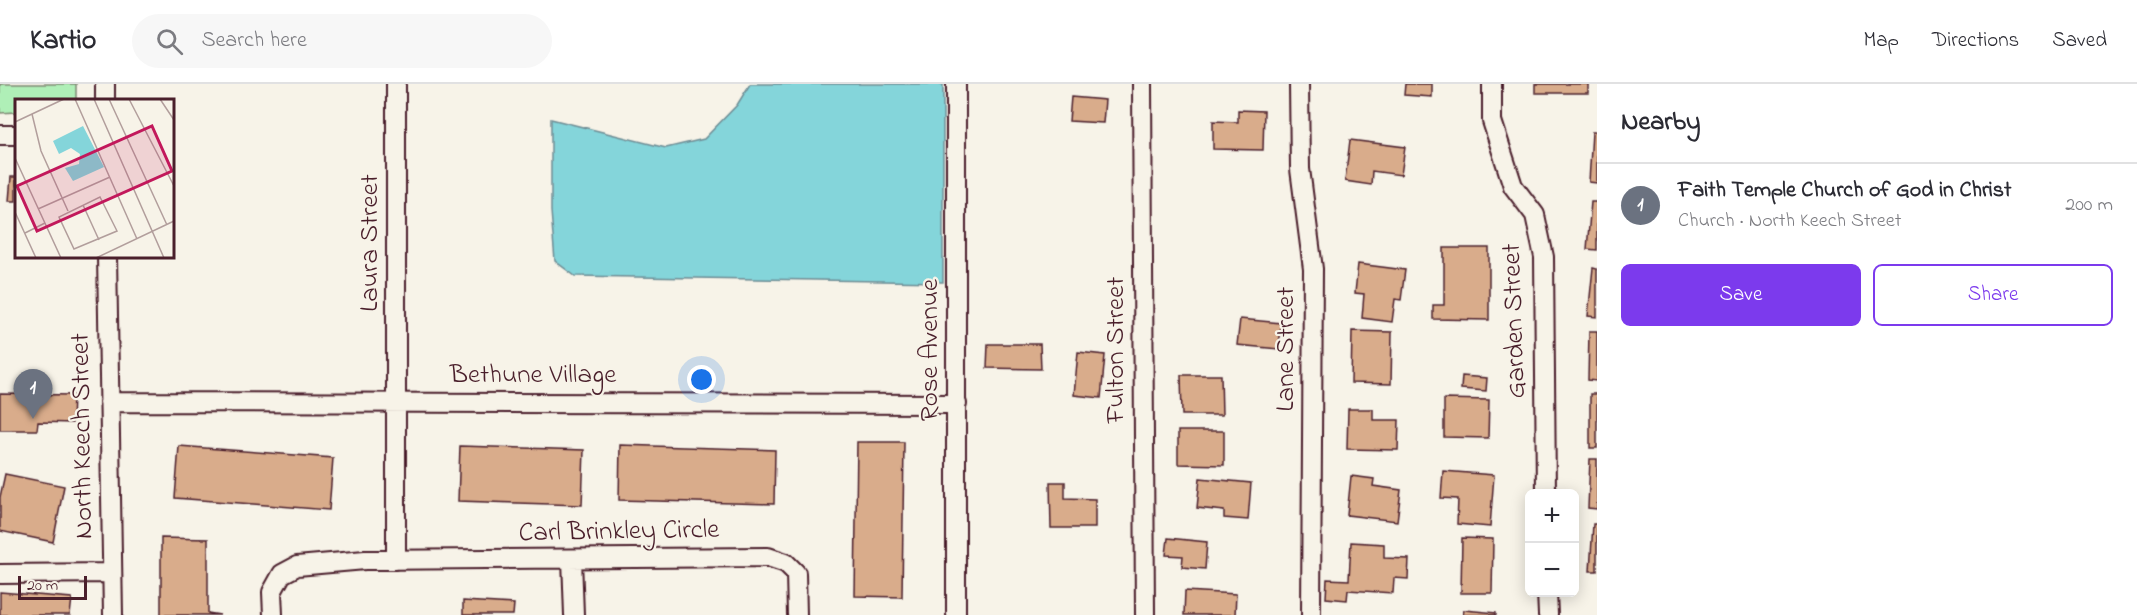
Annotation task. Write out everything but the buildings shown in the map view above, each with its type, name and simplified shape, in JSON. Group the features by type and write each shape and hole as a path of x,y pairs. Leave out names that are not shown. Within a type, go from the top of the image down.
{"street":[{"name":"Laura Street","path":"396,84 397,402"},
{"name":"Rose Avenue","path":"956,84 956,615"},
{"name":"Fulton Street","path":"1142,84 1145,615"},
{"name":"Lane Street","path":"1299,84 1300,169 1313,269 1311,615"},
{"name":"Garden Street","path":"1492,84 1492,121 1513,186 1535,215 1544,257 1546,489"},
{"name":"North Keech Street","path":"107,258 113,615"},
{"name":"Bethune Village","path":"109,402 957,404"},
{"path":"396,560 397,402"},
{"name":"Carl Brinkley Circle","path":"273,615 272,592 282,574 297,566 365,560 768,557 786,563 796,573 796,615"},
{"path":"572,559 574,615"},
{"path":"0,574 112,573"},
{"path":"1547,597 1548,615"}],"green space":[{"path":"0,84 76,84 76,99 15,99 15,112 0,113"}],"water":[{"path":"750,84 943,84 943,282 575,276 555,261 551,211 551,119 666,148 704,139 737,105"}],"place":[{"name":"Faith Temple Church of God in Christ","path":"33,419"}]}
